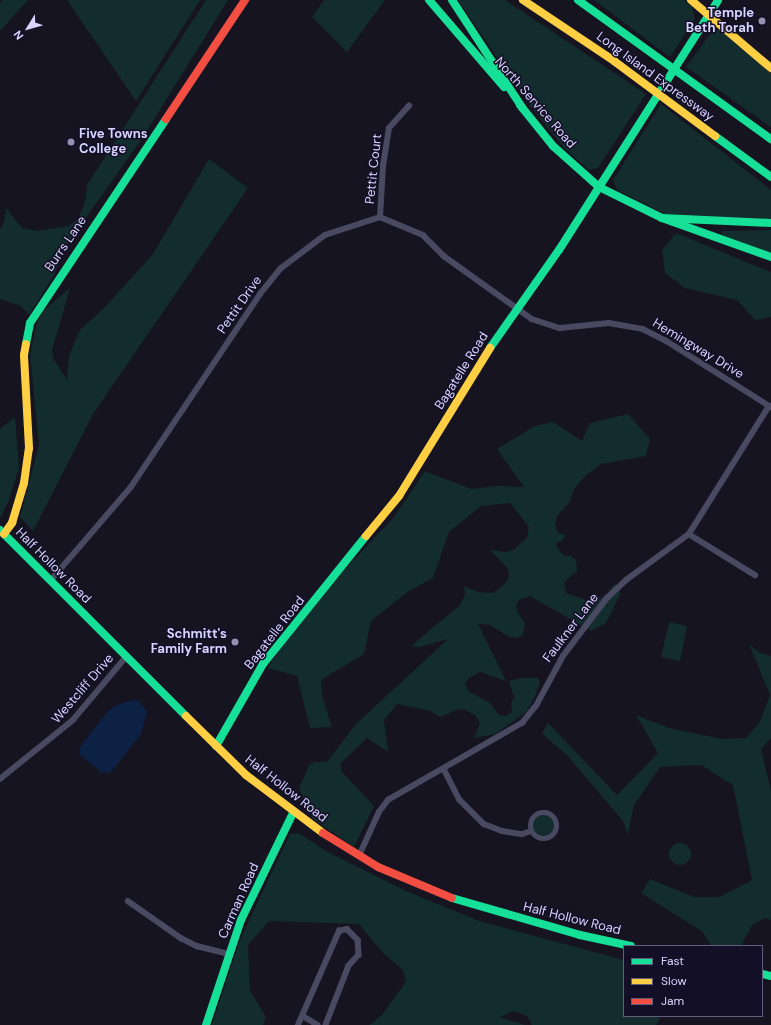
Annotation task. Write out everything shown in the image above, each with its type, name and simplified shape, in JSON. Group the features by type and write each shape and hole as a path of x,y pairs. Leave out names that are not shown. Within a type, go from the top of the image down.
{"main road":[{"name":"Burrs Lane","path":"1,534 12,523 24,483 29,448 24,355 30,323 245,0"},
{"name":"North Service Road","path":"429,0 553,146 599,187 662,218 771,257"},
{"path":"452,0 523,109"},
{"name":"Long Island Expressway","path":"523,0 614,61 771,177"},
{"name":"Long Island Expressway","path":"578,0 632,36 771,139"},
{"path":"691,0 771,68"},
{"name":"Bagatelle Road","path":"216,746 263,664 399,496 480,363 599,187 645,112 718,0"},
{"path":"662,218 771,223"},
{"name":"Half Hollow Road","path":"1,534 51,580 126,657 246,775 293,813 359,856 409,882 457,901 580,935 626,945"},
{"name":"Carman Road","path":"206,1025 241,920 293,813"}],"street":[{"name":"Pettit Court","path":"380,218 383,166 389,128 410,106"},
{"path":"380,218 423,235 444,256 517,310"},
{"name":"Pettit Drive","path":"51,580 132,487 260,294 280,269 325,235 380,218"},
{"name":"Hemingway Drive","path":"517,310 546,325 560,328 609,323 643,329 665,340 770,406"},
{"name":"Faulkner Lane","path":"359,856 375,818 388,800 522,723 536,706 563,656 607,598 626,580 689,534 770,406"},
{"path":"689,534 755,575"},
{"name":"Westcliff Drive","path":"0,779 74,720 126,657"},
{"path":"444,769 460,800 484,824 502,831 522,834 531,831"},
{"path":"539,813 548,813 557,822 557,831 551,838 542,840 531,831 531,822 539,813"},
{"path":"128,901 181,938 197,946 229,954"},
{"path":"298,1025 339,932 347,929 358,940 359,955 350,966 326,1025"},
{"path":"303,1016 318,1025"}],"green space":[{"path":"3,0 28,0 0,31 0,3"},
{"path":"67,0 200,0 136,101"},
{"path":"206,0 228,0 143,137 64,249 53,277 29,315 21,306 0,299 0,230 4,222 6,208 22,228 38,231 68,226 78,219 85,202 87,185"},
{"path":"324,0 385,0 347,52 312,17"},
{"path":"458,0 505,0 646,94 598,168 589,170 564,148 530,106"},
{"path":"594,0 684,0 692,7 695,19 670,57"},
{"path":"713,30 720,30 771,73 771,127 686,67"},
{"path":"661,104 771,190 771,220 669,216 617,190 613,180"},
{"path":"209,159 248,188 93,414 33,531 20,517 39,445 30,355 37,322 45,309 70,288 52,350 53,358 67,380 69,356 80,330 105,307 153,254"},
{"path":"771,230 771,253 723,236 721,231"},
{"path":"676,233 771,272 771,317 755,320 737,300 685,288 665,273 662,250"},
{"path":"628,414 650,439 646,456 601,464 586,475 574,489 569,503 557,516 555,526 558,533 566,535 562,541 556,543 558,549 563,555 571,556 576,560 577,571 564,582 566,593 592,602 606,595 615,583 621,593 606,623 591,631 530,596 519,600 516,605 518,613 525,623 523,635 515,638 508,636 490,625 478,624 506,681 480,672 469,678 465,684 468,691 490,703 499,715 505,716 512,712 511,703 514,698 509,681 521,678 538,678 540,682 535,696 526,712 495,734 474,738 480,723 475,715 465,710 459,709 440,717 430,711 397,704 384,720 388,752 367,738 340,764 342,772 374,806 354,847 313,819 299,789 309,765 315,762 327,762 356,724 448,639 419,647 411,646 460,605 465,595 464,586 478,592 493,593 504,585 509,576 508,569 490,550 506,552 513,550 527,538 529,527 510,503 481,506 449,532 433,578 409,591 371,621 364,654 321,680 322,696 332,727 310,728 297,676 268,668 302,615 394,517 425,471 471,489 496,486 524,487 497,449 535,426 553,422 582,441 590,423"},
{"path":"15,417 19,468 9,500 0,519 0,429"},
{"path":"669,622 687,626 680,661 661,657"},
{"path":"749,644 760,653 771,656 771,738 761,749 771,791 771,920 765,918 752,925 742,945 710,945 703,932 641,893 650,879 694,897 719,897 752,880 733,785 701,765 660,767 634,805 628,834 623,821 566,754 542,734 548,723 617,795 658,753 636,715 669,728 722,739 746,738 760,722 770,695"},
{"path":"544,814 553,817 556,826 553,835 544,838 535,835 532,826 535,817"},
{"path":"299,833 324,850 406,891 479,921 623,960 623,1017 660,1017 656,1025 532,1025 527,1016 514,1011 500,1017 525,1025 369,1025 381,1016 406,982 403,970 383,953 359,924 269,921 248,945 250,990 266,1017 263,1025 212,1025 240,940 290,834"},
{"path":"680,843 688,846 691,854 688,862 680,865 672,862 669,854 672,846"}],"water":[{"path":"134,700 139,701 147,712 141,734 112,771 107,773 101,772 80,755 80,747 109,710 119,704"}],"traffic: fast":[{"path":"429,0 504,87"},
{"path":"452,0 523,109"},
{"path":"578,0 771,139"},
{"path":"490,348 559,250 718,0"},
{"path":"520,105 553,146 599,187 662,218 771,257"},
{"path":"26,344 30,323 166,119"},
{"path":"715,136 771,177"},
{"path":"662,218 771,223"},
{"path":"0,530 186,716"},
{"path":"216,746 263,664 366,536"},
{"path":"206,1025 241,920 293,813"},
{"path":"452,898 580,935 626,945"},
{"path":"763,974 771,976"}],"traffic: slow":[{"path":"523,0 614,61 715,136"},
{"path":"691,0 771,68"},
{"path":"4,534 12,523 24,483 29,448 24,355 26,344"},
{"path":"366,536 399,496 490,348"},
{"path":"186,716 246,775 323,833"}],"traffic: jam":[{"path":"166,119 245,0"},
{"path":"323,833 378,867 452,898"}],"place":[{"name":"Temple Beth Torah","path":"762,21"},
{"name":"Five Towns College","path":"71,142"},
{"name":"Schmitt's Family Farm","path":"235,642"}]}
